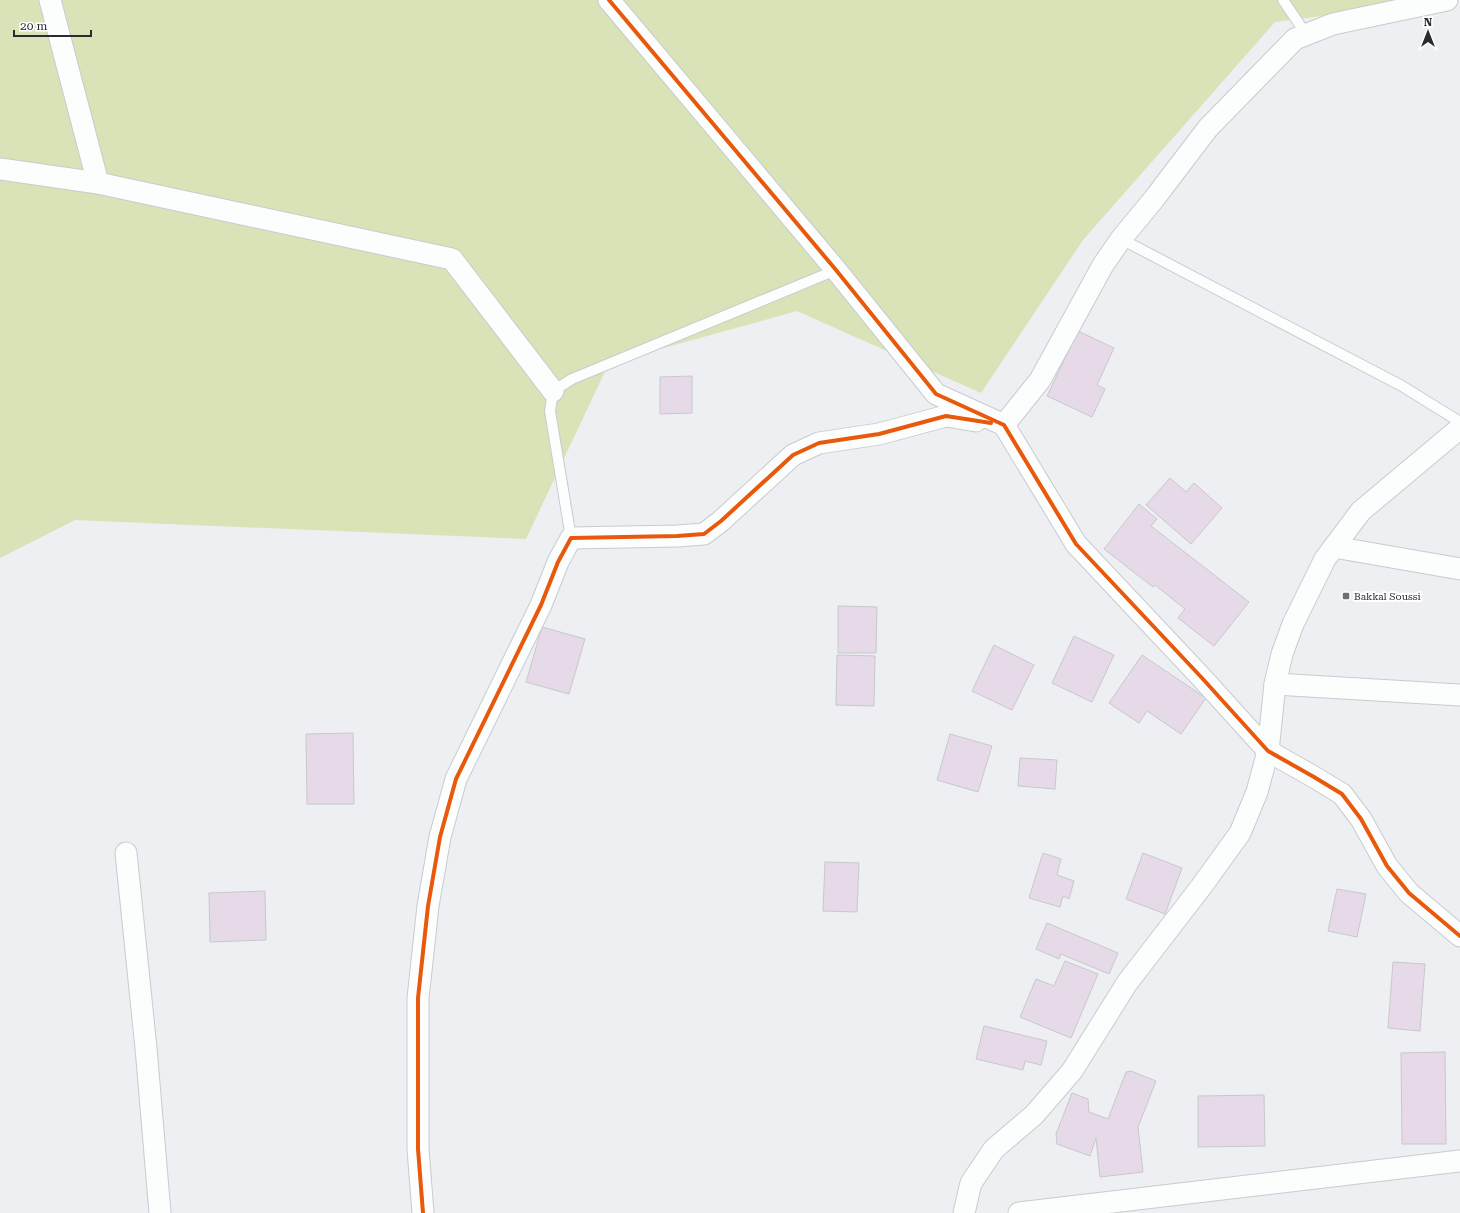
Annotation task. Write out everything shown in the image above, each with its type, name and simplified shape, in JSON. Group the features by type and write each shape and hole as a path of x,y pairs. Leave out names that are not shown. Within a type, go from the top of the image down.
{"street":[{"path":"50,0 98,183"},
{"path":"609,0 836,270 936,394 1004,425 1076,544 1202,678 1268,751 1342,794 1361,819 1387,866 1409,893 1460,936"},
{"path":"1004,425 1040,380 1103,265 1121,239 1154,199 1208,128 1295,39 1333,24 1447,0"},
{"path":"0,169 98,183 452,259 553,391"},
{"path":"423,1213 418,1149 418,998 428,906 440,837 456,779 541,605 558,562 571,538 704,534 721,521 793,455 820,443 880,434 946,416 1004,425"},
{"path":"964,1213 971,1183 994,1149 1034,1115 1072,1070 1127,983 1201,887 1240,833 1257,792 1268,751 1275,684 1282,654 1293,624 1325,559 1361,511 1460,428"},
{"path":"1334,547 1460,569"},
{"path":"1275,684 1460,694"},
{"path":"126,853 146,1048 160,1213"},
{"path":"1019,1213 1460,1161"}],"lane":[{"path":"1283,0 1306,34"},
{"path":"1121,239 1402,386 1460,422"},
{"path":"571,538 550,411 553,391 572,379 836,270"}],"green space":[{"path":"0,0 1447,0 1275,22 1083,240 981,393 797,311 609,363 526,539 75,520 0,558"}],"building":[{"path":"1078,331 1114,348 1097,385 1105,389 1092,417 1047,396"},
{"path":"692,376 692,413 660,414 660,377"},
{"path":"1170,478 1186,492 1194,483 1222,508 1191,544 1146,505"},
{"path":"1139,504 1157,519 1151,526 1249,602 1214,646 1178,618 1185,609 1155,585 1153,587 1104,549"},
{"path":"838,606 877,607 876,653 838,653"},
{"path":"542,627 585,639 569,694 526,682"},
{"path":"1074,636 1114,655 1092,702 1052,683"},
{"path":"994,645 1034,665 1012,710 972,691"},
{"path":"837,655 875,656 874,706 836,705"},
{"path":"1142,655 1206,698 1181,734 1147,711 1139,723 1109,703"},
{"path":"353,733 354,804 307,804 306,734"},
{"path":"950,734 992,746 978,792 937,780"},
{"path":"1020,758 1057,760 1055,789 1018,786"},
{"path":"1043,853 1061,859 1057,875 1074,881 1069,899 1063,896 1060,907 1029,898"},
{"path":"1143,853 1182,868 1165,914 1126,899"},
{"path":"825,862 859,863 857,912 823,911"},
{"path":"1337,889 1366,894 1357,937 1328,931"},
{"path":"265,891 266,940 210,942 209,893"},
{"path":"1047,923 1118,953 1109,974 1061,954 1059,959 1036,949"},
{"path":"1065,961 1098,974 1071,1038 1020,1017 1036,979 1054,986"},
{"path":"1393,962 1425,964 1420,1031 1388,1028"},
{"path":"984,1026 1047,1041 1041,1065 1025,1061 1023,1070 976,1059"},
{"path":"1445,1052 1446,1144 1402,1144 1401,1053"},
{"path":"1131,1071 1156,1081 1138,1127 1143,1172 1100,1177 1096,1138 1090,1156 1057,1144 1056,1134 1072,1093 1088,1099 1089,1112 1108,1119 1126,1072"},
{"path":"1264,1095 1265,1146 1198,1147 1198,1096"}],"cycle path":[{"path":"609,0 836,270 936,394 1004,425 1076,544 1202,678 1268,751 1342,794 1361,819 1387,866 1409,893 1460,936"},
{"path":"423,1213 418,1149 418,998 428,906 440,837 456,779 541,605 558,562 571,538 704,534 721,521 793,455 819,443 879,434 946,416 991,423"}],"place":[{"name":"Bakkal Soussi","path":"1346,596"}]}
